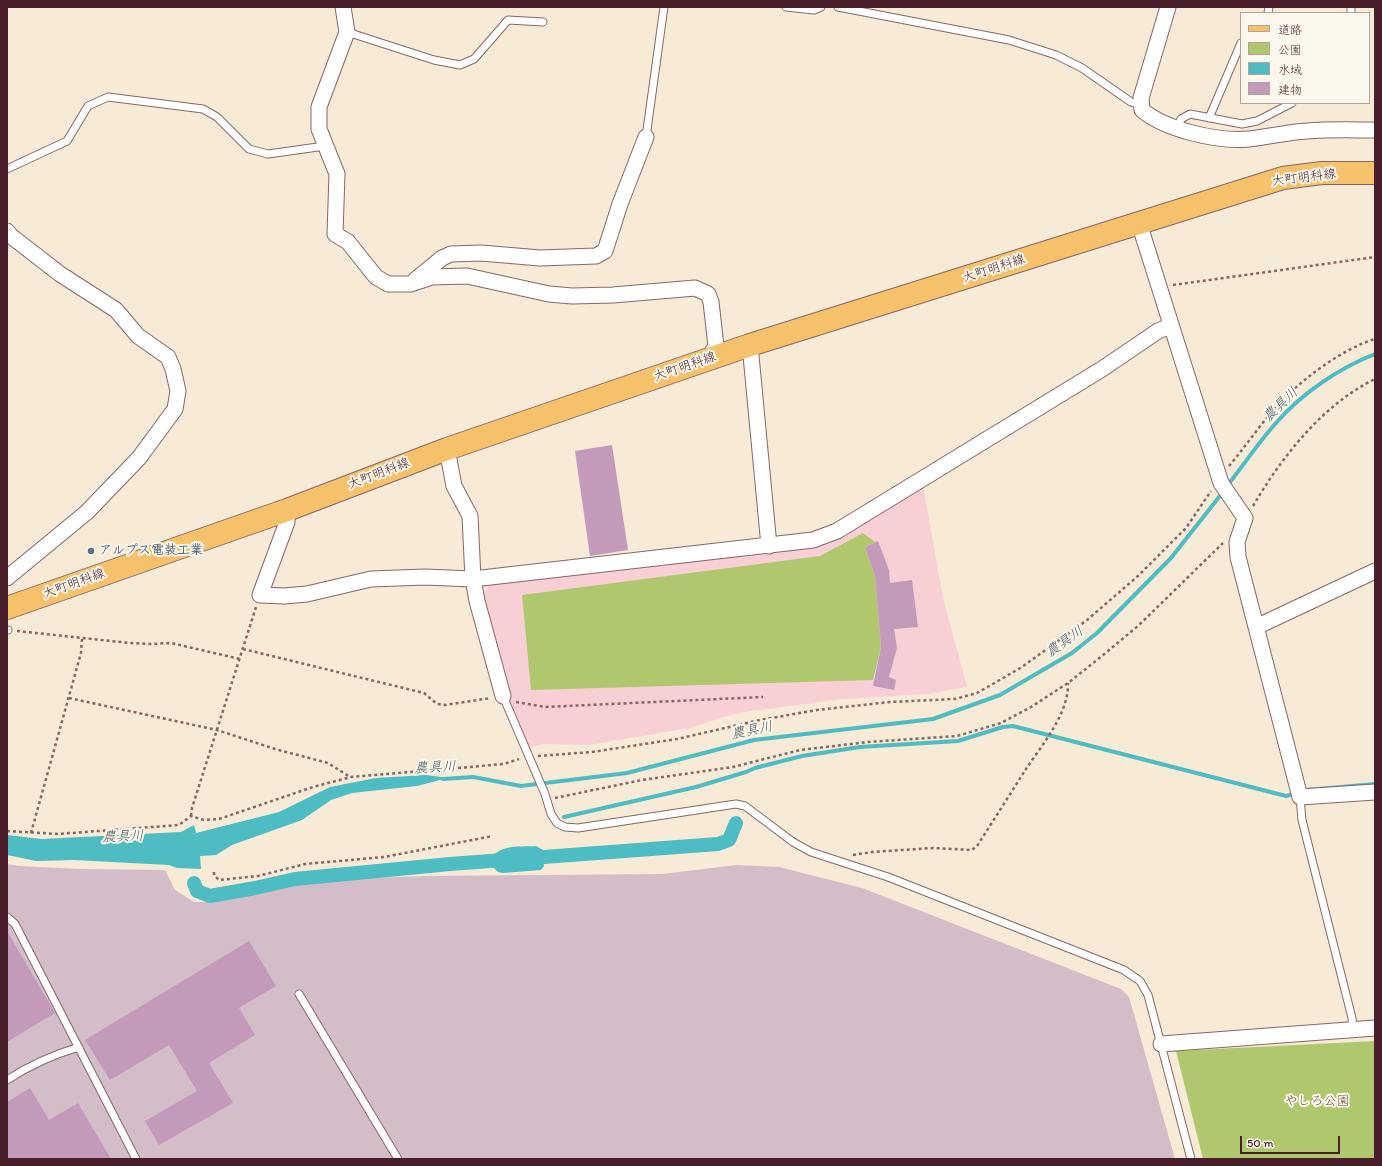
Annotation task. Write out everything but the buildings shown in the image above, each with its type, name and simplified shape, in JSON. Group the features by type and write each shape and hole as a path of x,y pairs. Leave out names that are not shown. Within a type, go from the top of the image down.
{"main road":[{"name":"大町明科線","path":"7,623 287,510 447,449 750,345 1283,178 1322,173 1375,173"}],"street":[{"path":"343,7 347,32 319,107 319,129 337,174 335,234 348,242 376,277 388,284 411,284 432,278 467,276 549,294 572,296 613,295 695,288 708,294 711,302 716,346 708,359"},
{"path":"1168,7 1140,98 1142,110 1149,115 1176,129 1230,139 1249,139 1306,131 1375,130"},
{"path":"411,284 442,258 451,254 481,253 540,258 596,256 605,252 620,204 646,137"},
{"path":"1139,223 1170,326 1220,480 1243,516 1237,542 1238,556 1300,797 1375,792"},
{"path":"7,231 60,274 116,310 138,336 168,357 174,369 178,391 175,409 139,458 86,512 7,578"},
{"path":"287,510 287,522 260,595 284,596 307,594 372,579 424,577 473,579 813,540 837,531 1102,370 1158,331 1170,326"},
{"path":"750,345 769,546"},
{"path":"447,449 454,486 470,516 473,579 488,643 503,696"},
{"path":"1256,627 1375,571"},
{"path":"1161,1044 1375,1028"}],"lane":[{"path":"646,137 664,7"},
{"path":"786,7 814,10 821,7"},
{"path":"838,7 1010,40 1036,48 1082,68 1131,102 1141,105"},
{"path":"347,32 434,60 460,65 474,59 508,20 543,22"},
{"path":"1209,118 1240,45"},
{"path":"7,169 67,141 88,106 108,97 203,109 217,117 249,149 268,154 325,146"},
{"path":"1176,129 1181,119 1190,114 1242,124 1257,121 1290,104"},
{"path":"503,696 546,797 551,814 557,823 565,827 578,828 736,804 745,806 793,842 811,852 888,877 1124,970 1140,981 1148,994 1191,1159"},
{"path":"1300,797 1302,820 1348,1003 1353,1030"},
{"path":"7,917 15,924 136,1159"},
{"path":"299,994 398,1159"},
{"path":"7,1080 54,1054 79,1047"}],"path":[{"path":"1159,287 1375,257"},
{"path":"191,816 204,820 219,819 313,787 350,777 504,764 530,759 677,740 760,720 817,710 890,702 956,699 977,693 1022,667 1087,620 1138,576 1186,528 1220,480 1279,404 1309,377 1342,355 1366,342 1375,339"},
{"path":"1243,516 1277,467 1302,438 1344,398 1375,379"},
{"path":"546,797 642,780 733,767 800,750 868,742 957,736 1001,723 1031,707 1068,682 1139,625 1224,542 1232,540 1237,542"},
{"path":"7,831 58,834 179,825 191,816 192,808 260,595"},
{"path":"7,623 82,638 150,644 171,643 240,659"},
{"path":"31,833 69,698 80,653 82,638"},
{"path":"243,649 424,693 437,704 445,705 503,696 522,704 545,707 763,697"},
{"path":"836,861 872,852 892,850 940,848 972,850 1051,733 1064,705 1068,690 1068,682"},
{"path":"69,698 217,730 275,749 328,763 350,777"},
{"path":"214,872 214,875 219,880 258,876 305,864 384,857 492,836"}],"shaded area":[{"path":"923,486 943,598 967,687 928,694 843,699 751,711 730,715 690,728 588,745 542,744 530,748 512,710 504,686 482,595 492,581 798,547"},
{"path":"7,864 81,869 165,870 175,890 194,902 204,902 306,880 427,876 662,874 737,865 779,867 862,888 1121,989 1129,997 1175,1159 7,1159"}],"green space":[{"path":"863,533 875,542 865,547 875,577 881,647 873,680 531,690 522,595 820,556"},
{"name":"やしろ公園","path":"1375,1041 1375,1159 1203,1159 1176,1051"}],"water":[{"path":"426,775 448,778 417,786 352,793 331,800 302,820 232,845 216,855 200,856 201,869 177,868 169,865 74,860 36,861 7,855 7,835 42,839 181,832 194,825 196,833 279,812 330,787 376,778"},
{"path":"536,846 543,850 544,866 541,870 503,873 498,872 487,861 504,849"}],"waterway":[{"name":"農具川","path":"1227,486 1269,431 1297,402 1334,374 1375,354"},
{"name":"農具川","path":"443,779 473,777 521,786 627,773 754,740 933,719 1000,695 1072,653 1097,633 1171,558 1223,492"},
{"path":"564,817 696,787 755,768 802,756 860,747 958,741 1003,727 1013,726 1286,796 1297,793"},
{"path":"1307,790 1375,784"},
{"path":"194,883 197,891 210,896 295,879 450,864 718,844 729,840 736,823"}],"place":[{"name":"アルプス電装工業","path":"91,551"}]}
